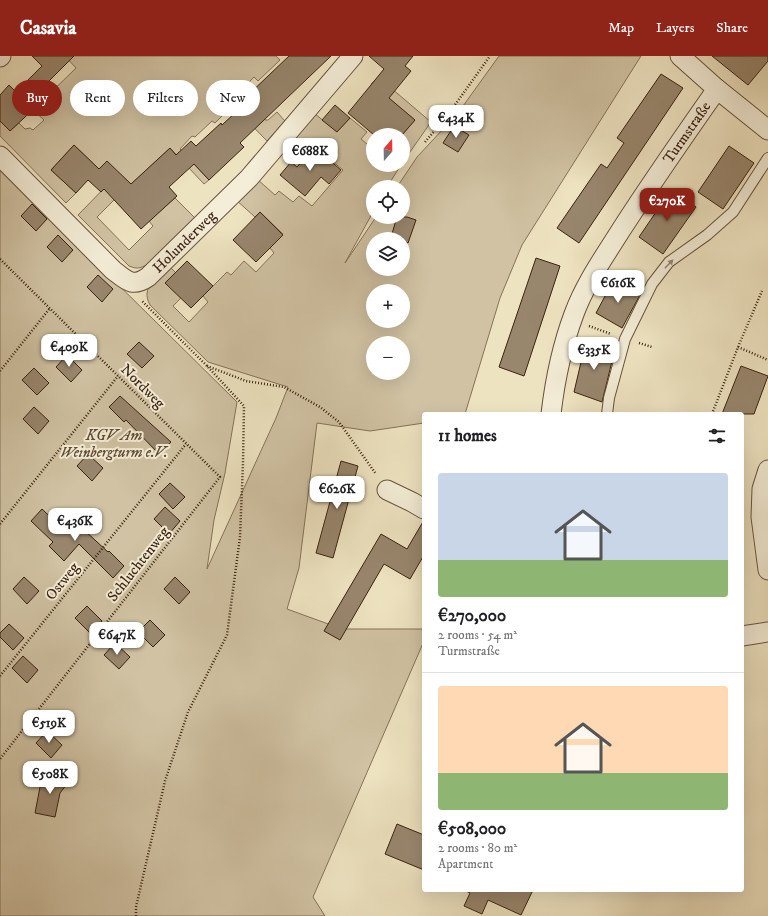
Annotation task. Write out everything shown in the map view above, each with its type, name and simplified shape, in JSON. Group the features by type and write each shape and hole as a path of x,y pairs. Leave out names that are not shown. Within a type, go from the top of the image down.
{"street":[{"name":"Holunderweg","path":"134,284 142,282 148,277 249,178 353,56"},
{"path":"680,56 717,89 768,130"},
{"name":"Turmstraße","path":"551,412 554,385 567,334 584,292 596,269 654,179 717,89"},
{"path":"0,156 113,270 134,284"},
{"path":"768,470 762,489 761,517 768,570"},
{"path":"387,490 422,508"},
{"path":"744,636 768,632"}],"lane":[{"path":"607,412 609,398 625,339 652,284 669,262 707,235 733,212 768,158"}],"path":[{"path":"425,142 447,116 490,56"},
{"name":"Nordweg","path":"0,259 220,477"},
{"path":"134,284 142,302 244,406 240,537 227,635 188,712 165,781 136,907 136,916"},
{"path":"713,412 762,291"},
{"path":"0,371 50,308"},
{"path":"738,347 768,360"},
{"path":"206,366 246,381 284,387 320,407 339,422 387,490"},
{"path":"0,524 118,376"},
{"name":"Ostweg","path":"0,676 186,444"},
{"name":"Schluchtenweg","path":"0,759 220,477"}],"green space":[{"path":"65,56 276,56 280,60 259,80 254,77 251,80 206,80 206,116 222,116 215,123 212,121 195,137 192,136 180,149 209,180 204,184 170,148 97,217 129,250 153,226 149,221 175,198 195,218 151,262 140,268 129,266 78,215 119,173 99,169 74,145 51,170 76,193 66,203 0,136 0,121 10,131 19,123 25,129 30,128 33,130 44,120 40,116 62,116 62,82 76,68"},
{"name":"KGV Am Weinbergturm e.V.","path":"499,56 641,56 522,245 500,298 466,412 422,412 422,423 370,431 317,423 299,568 287,609 342,629 422,629 422,646 313,897 325,916 0,916 0,168 237,402 225,473 214,520 207,569 276,418 288,387 208,362 150,305 147,299 148,288 151,283 169,266 176,273 181,298 173,306 189,322 208,302 203,296 227,272 231,275 244,261 256,272 274,253 270,248 283,234 260,212 255,217 236,200 257,179 275,195 279,191 293,202 299,196 312,206 343,170 309,142 296,158 284,148 314,113 337,132 350,118 366,131 361,139 366,143 366,172 397,172 391,180 366,180 366,224 345,263 371,224 410,224 410,180 402,180 407,172 410,172 410,168 417,157 458,113"},
{"path":"378,77 431,122 410,152 410,128 408,128 415,120 371,84"},
{"path":"277,112 285,121 267,141 243,116 260,116 260,114 265,120 268,120"}],"building":[{"path":"32,56 74,56 50,80 28,80 42,66"},
{"path":"289,56 331,56 240,143 244,147 209,180 194,164 169,187 177,196 141,229 104,189 101,192 88,180 76,193 51,170 74,145 99,169 107,161 131,184 170,148 176,155 191,141 196,146 221,123 222,125 232,116 260,116 260,84"},
{"path":"369,56 413,56 405,66 411,71 389,98 415,120 408,128 366,128 348,113 384,69"},
{"path":"712,56 768,56 768,61 748,85"},
{"path":"661,74 683,88 579,243 557,228 601,164 607,168 624,143 617,138"},
{"path":"9,85 12,88 12,116 26,116 10,131 0,121 0,95"},
{"path":"335,105 350,118 337,132 322,120"},
{"path":"454,126 469,135 458,152 443,143"},
{"path":"729,146 754,163 723,209 698,192"},
{"path":"314,147 341,170 329,184 321,177 305,196 280,175 291,162 297,167"},
{"path":"671,190 696,207 663,254 639,237"},
{"path":"32,204 47,219 36,231 21,216"},
{"path":"260,212 283,235 256,262 233,240"},
{"path":"410,218 416,220 410,237 410,232 392,232 395,224 410,224"},
{"path":"58,235 73,250 62,262 47,247"},
{"path":"536,258 560,266 524,376 499,367"},
{"path":"187,261 213,286 191,308 165,283"},
{"path":"98,275 113,289 102,302 87,287"},
{"path":"612,283 641,293 622,328 596,313"},
{"path":"586,341 615,349 602,402 574,392"},
{"path":"139,342 154,356 142,368 127,354"},
{"path":"67,355 82,370 71,382 56,367"},
{"path":"741,366 768,376 754,414 744,414 744,412 723,412"},
{"path":"34,368 49,383 37,395 22,380"},
{"path":"120,396 171,442 159,454 126,420 124,422 109,407"},
{"path":"34,407 49,421 38,434 23,419"},
{"path":"88,454 103,468 92,481 77,466"},
{"path":"341,461 358,466 333,558 316,553"},
{"path":"170,483 185,497 173,509 159,494"},
{"path":"165,507 180,521 169,534 154,519"},
{"path":"42,509 62,528 71,518 124,566 113,578 79,544 64,561 49,546 53,542 31,521"},
{"path":"422,523 422,558 410,579 384,564 340,640 324,631 381,534 407,549"},
{"path":"24,577 39,591 27,604 13,589"},
{"path":"175,577 190,592 179,604 164,589"},
{"path":"87,606 102,621 90,633 75,618"},
{"path":"150,620 165,635 153,647 138,632"},
{"path":"9,624 24,638 13,650 0,637 0,633"},
{"path":"115,643 130,657 119,669 104,655"},
{"path":"23,656 38,670 27,683 12,668"},
{"path":"47,731 62,745 51,758 36,743"},
{"path":"52,770 67,784 60,793 55,817 35,813 41,782"},
{"path":"397,824 422,834 422,869 385,854"},
{"path":"468,892 532,892 521,915 488,900 482,914 464,906 470,893"}]}
